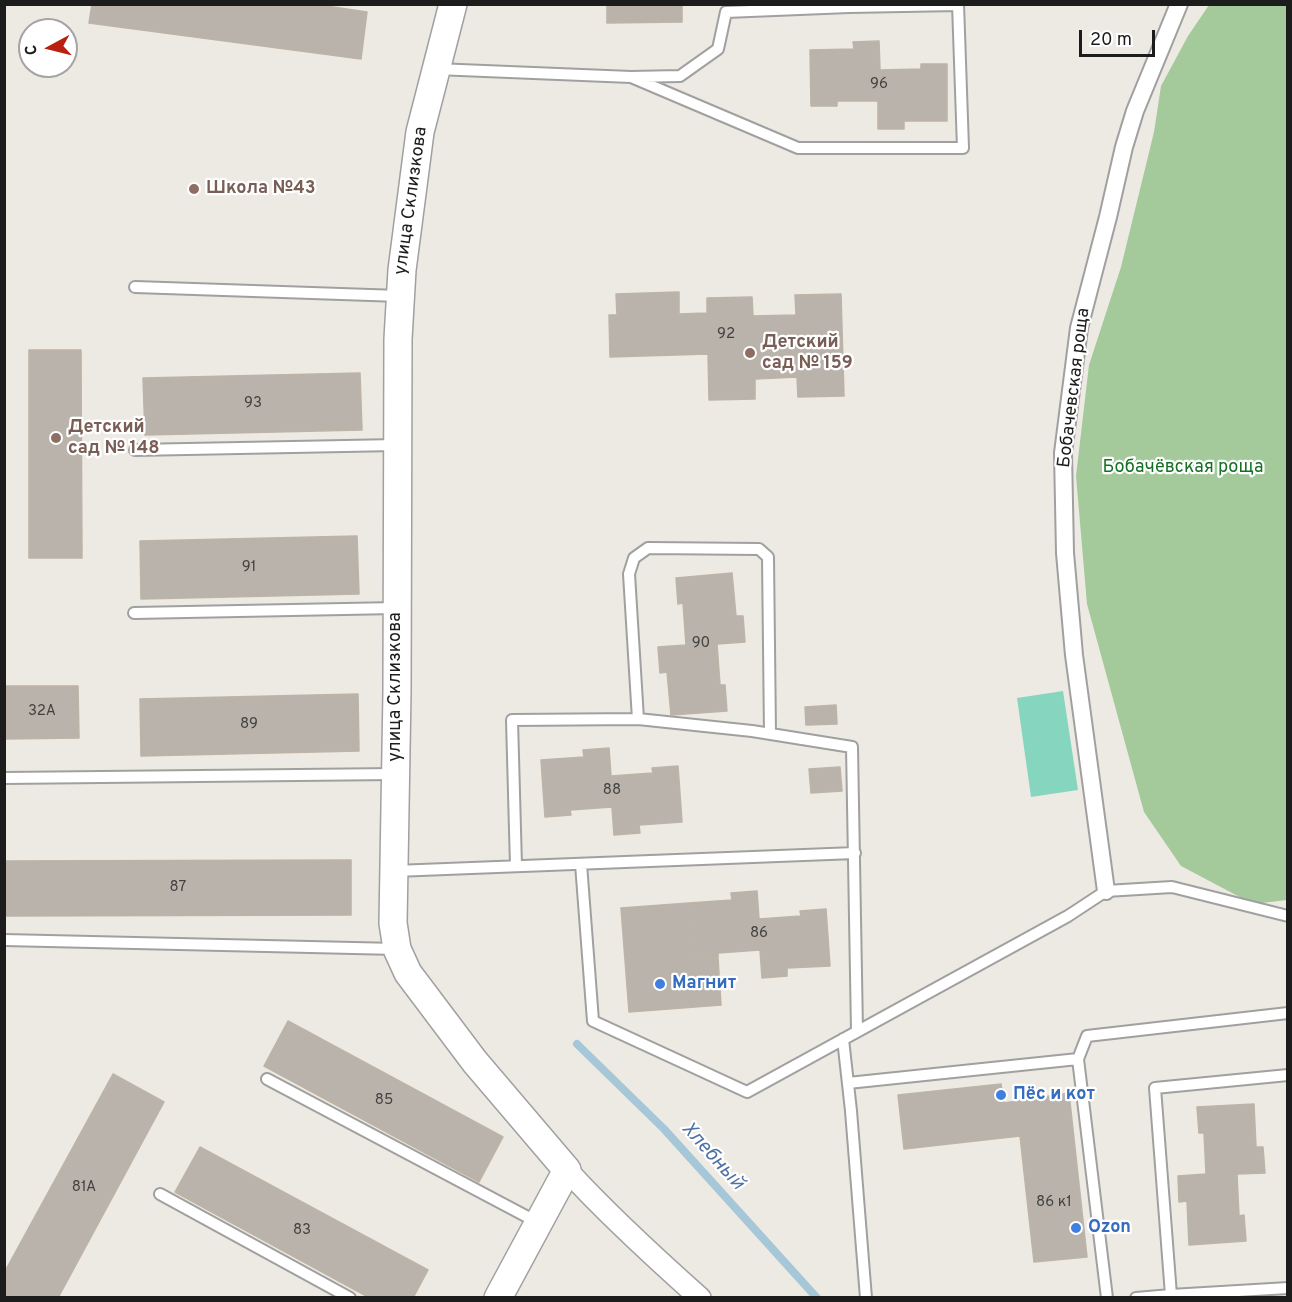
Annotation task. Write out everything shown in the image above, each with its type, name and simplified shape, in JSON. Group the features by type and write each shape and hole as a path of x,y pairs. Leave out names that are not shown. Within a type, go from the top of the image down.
{"street":[{"name":"улица Склизкова","path":"453,4 420,132 400,296 393,923 398,949 408,973 461,1044 567,1170"},
{"name":"Бобачевская роща","path":"1106,891 1074,655 1065,554 1063,453 1079,328 1124,147 1135,111 1179,4"},
{"path":"498,1298 567,1170 585,1190 700,1298"}],"lane":[{"path":"436,69 631,77 680,76 718,49 726,12 849,6 958,5 963,148 798,148 631,77"},
{"path":"135,287 400,296"},
{"path":"135,450 397,445"},
{"path":"638,720 629,574 634,558 648,549 759,549 768,556 770,734"},
{"path":"134,614 397,608"},
{"path":"516,866 512,720 638,720 770,734 852,747 858,1032"},
{"path":"4,778 396,774"},
{"path":"392,871 855,853"},
{"path":"580,864 593,1021 747,1092 1068,916 1106,891 1172,887 1287,916"},
{"path":"4,940 398,949"},
{"path":"1107,1298 1078,1059 1087,1036 1287,1013"},
{"path":"843,1039 866,1298"},
{"path":"848,1083 1078,1059"},
{"path":"1171,1295 1155,1088 1287,1075"},
{"path":"267,1079 538,1222"},
{"path":"160,1194 350,1298"},
{"path":"1136,1298 1283,1291"}],"green space":[{"name":"Бобачёвская роща","path":"1209,5 1287,5 1287,900 1253,904 1181,866 1144,812 1087,604 1076,476 1089,365 1121,267 1154,132 1161,86 1188,36"},
{"path":"1063,691 1078,790 1031,797 1017,698"}],"building":[{"path":"92,4 313,4 367,12 361,59 89,23"},
{"path":"607,4 682,4 682,22 607,23"},
{"path":"879,41 880,70 921,69 921,64 947,64 947,121 904,121 904,129 878,129 878,101 837,101 837,106 811,106 810,50 854,49 853,42"},
{"path":"679,292 679,314 707,313 707,298 752,297 753,316 796,315 795,295 841,294 844,396 798,397 797,377 755,379 755,399 709,400 708,354 610,357 609,315 617,315 616,294"},
{"path":"29,350 81,350 82,558 29,558"},
{"path":"360,373 362,430 145,435 143,378"},
{"path":"357,536 359,594 141,599 140,541"},
{"path":"732,573 736,616 743,616 745,642 717,644 720,685 725,685 727,711 671,715 667,672 660,673 658,647 686,645 683,603 678,604 676,578"},
{"path":"4,686 78,686 79,738 4,739"},
{"path":"358,694 359,751 141,756 140,699"},
{"path":"836,705 837,724 806,725 805,707"},
{"path":"609,748 611,776 653,773 652,768 678,766 682,822 639,825 640,833 614,835 612,807 570,810 571,815 545,817 541,760 584,757 583,750"},
{"path":"840,767 842,791 811,793 809,769"},
{"path":"351,860 351,915 4,916 4,861"},
{"path":"757,891 759,919 801,916 800,911 826,909 830,966 787,968 787,976 762,978 760,950 718,953 718,958 693,960 689,903 732,900 731,893"},
{"path":"689,903 693,960 718,958 721,1005 629,1012 621,908"},
{"path":"288,1021 503,1137 479,1182 264,1066"},
{"path":"113,1074 164,1102 58,1298 4,1298 4,1273"},
{"path":"1001,1084 1004,1103 1069,1093 1087,1257 1034,1262 1020,1136 904,1149 898,1095"},
{"path":"1254,1104 1256,1147 1263,1147 1265,1173 1237,1174 1239,1216 1244,1215 1246,1241 1189,1245 1187,1201 1179,1202 1178,1176 1206,1174 1204,1133 1199,1133 1197,1107"},
{"path":"200,1147 428,1270 413,1298 370,1298 175,1192"}],"waterway":[{"name":"Хлебный","path":"577,1044 664,1129 817,1298"}],"place":[{"name":"Школа №43","path":"194,189"},
{"name":"Детский сад № 159","path":"750,353"},
{"name":"Детский сад № 148","path":"56,438"},
{"name":"Магнит","path":"660,984"},
{"name":"Пёс и кот","path":"1001,1095"},
{"name":"Ozon","path":"1076,1228"}]}
